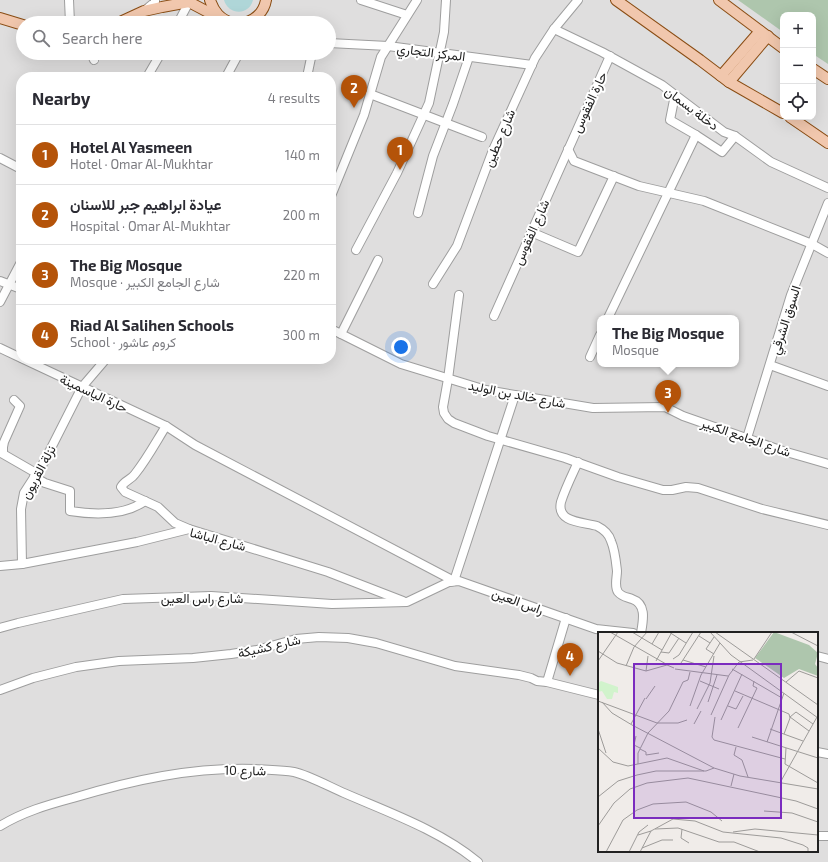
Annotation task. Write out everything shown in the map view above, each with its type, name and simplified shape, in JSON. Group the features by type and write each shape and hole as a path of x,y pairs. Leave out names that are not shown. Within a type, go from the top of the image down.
{"main road":[{"path":"210,0 212,8 219,16"},
{"path":"257,16 262,10 266,0"},
{"path":"616,0 725,79 780,111"},
{"path":"719,0 780,46"},
{"path":"133,16 144,11 186,1 216,16"},
{"path":"0,18 16,23"},
{"path":"725,79 764,34"},
{"path":"816,71 828,80"},
{"path":"794,120 828,143"}],"street":[{"path":"69,0 70,16"},
{"path":"144,11 155,0"},
{"path":"361,0 407,15"},
{"path":"336,184 364,115 381,58 417,0"},
{"path":"356,250 397,173 429,102 444,32 446,0"},
{"name":"شارع حطين","path":"433,284 457,246 493,150 535,58 554,28 578,0"},
{"path":"181,16 186,1"},
{"name":"دخلة بسمان","path":"554,28 610,56 662,85 724,132 735,136 771,162 828,188"},
{"name":"المركز التجاري","path":"336,43 388,46 532,65"},
{"name":"حارة الفقوس","path":"568,149 610,56"},
{"path":"418,213 433,156 469,57"},
{"path":"150,72 157,60"},
{"path":"229,72 235,60"},
{"path":"308,72 311,60"},
{"path":"370,94 482,137"},
{"path":"675,95 670,120 722,152 735,136"},
{"path":"609,315 696,135"},
{"path":"568,149 574,161 640,186 704,201 812,244 828,253"},
{"name":"شارع الفقوس","path":"494,316 568,149"},
{"path":"0,158 16,166"},
{"path":"531,232 578,252 614,176"},
{"name":"السوق الشرقي","path":"747,438 791,295 828,203"},
{"path":"341,334 378,260"},
{"path":"0,302 16,270"},
{"path":"0,281 16,287"},
{"path":"459,295 443,407 444,413 448,419 454,423 501,440 578,462 618,477 663,490 686,487 698,488 762,509 828,525"},
{"name":"شارع خالد بن الوليد","path":"336,332 401,364 486,390 593,408 666,407"},
{"path":"590,357 597,342"},
{"name":"حارة الياسمينة","path":"0,348 16,356"},
{"name":"حارة الياسمينة","path":"33,364 166,426 195,445 450,582"},
{"name":"نزلة القريون","path":"22,564 21,505 24,493 44,462 82,387 102,364"},
{"path":"770,365 828,386"},
{"path":"407,602 450,582 501,440 515,395"},
{"path":"14,400 20,406 2,447 3,454 45,483 70,492 70,511 87,514 108,514 136,508 145,501"},
{"name":"شارع الجامع الكبير","path":"666,407 683,416 783,451 828,464"},
{"path":"166,426 133,477 125,481 121,487 125,492 158,507 175,523 189,529"},
{"path":"578,462 561,502 562,512 568,519 596,526 609,536 613,546 617,569 617,590 621,595 634,599 642,608 644,616 642,632"},
{"name":"شارع الباشا","path":"0,566 22,564 137,542 189,529 328,572 407,602"},
{"name":"راس العين","path":"450,582 464,582 596,629 624,632"},
{"name":"شارع راس العين","path":"0,628 124,599 210,596 332,604 407,602"},
{"path":"547,682 566,618"},
{"name":"شارع كشيكة","path":"0,690 33,678 76,667 119,661 193,658 231,654 257,650 296,639 315,637 348,638 376,643 455,666 519,675 537,681 547,682 598,695"},
{"path":"818,656 828,658"},
{"path":"818,752 828,754"},
{"name":"شارع 10","path":"0,826 23,814 44,806 152,777 222,769 287,771 298,773 417,824 447,840 478,862"}],"shaded area":[{"path":"0,0 828,0 828,862 0,862"}],"green space":[{"path":"738,0 828,0 828,64 816,56 816,12 780,12 780,30"}],"water":[{"path":"224,0 253,0 247,9 238,12 230,9"}],"place":[{"name":"عيادة ابراهيم جبر للاسنان","path":"354,108"},
{"name":"Hotel Al Yasmeen","path":"400,170"},
{"name":"The Big Mosque","path":"668,413"},
{"name":"Riad Al Salihen Schools","path":"570,676"}]}
